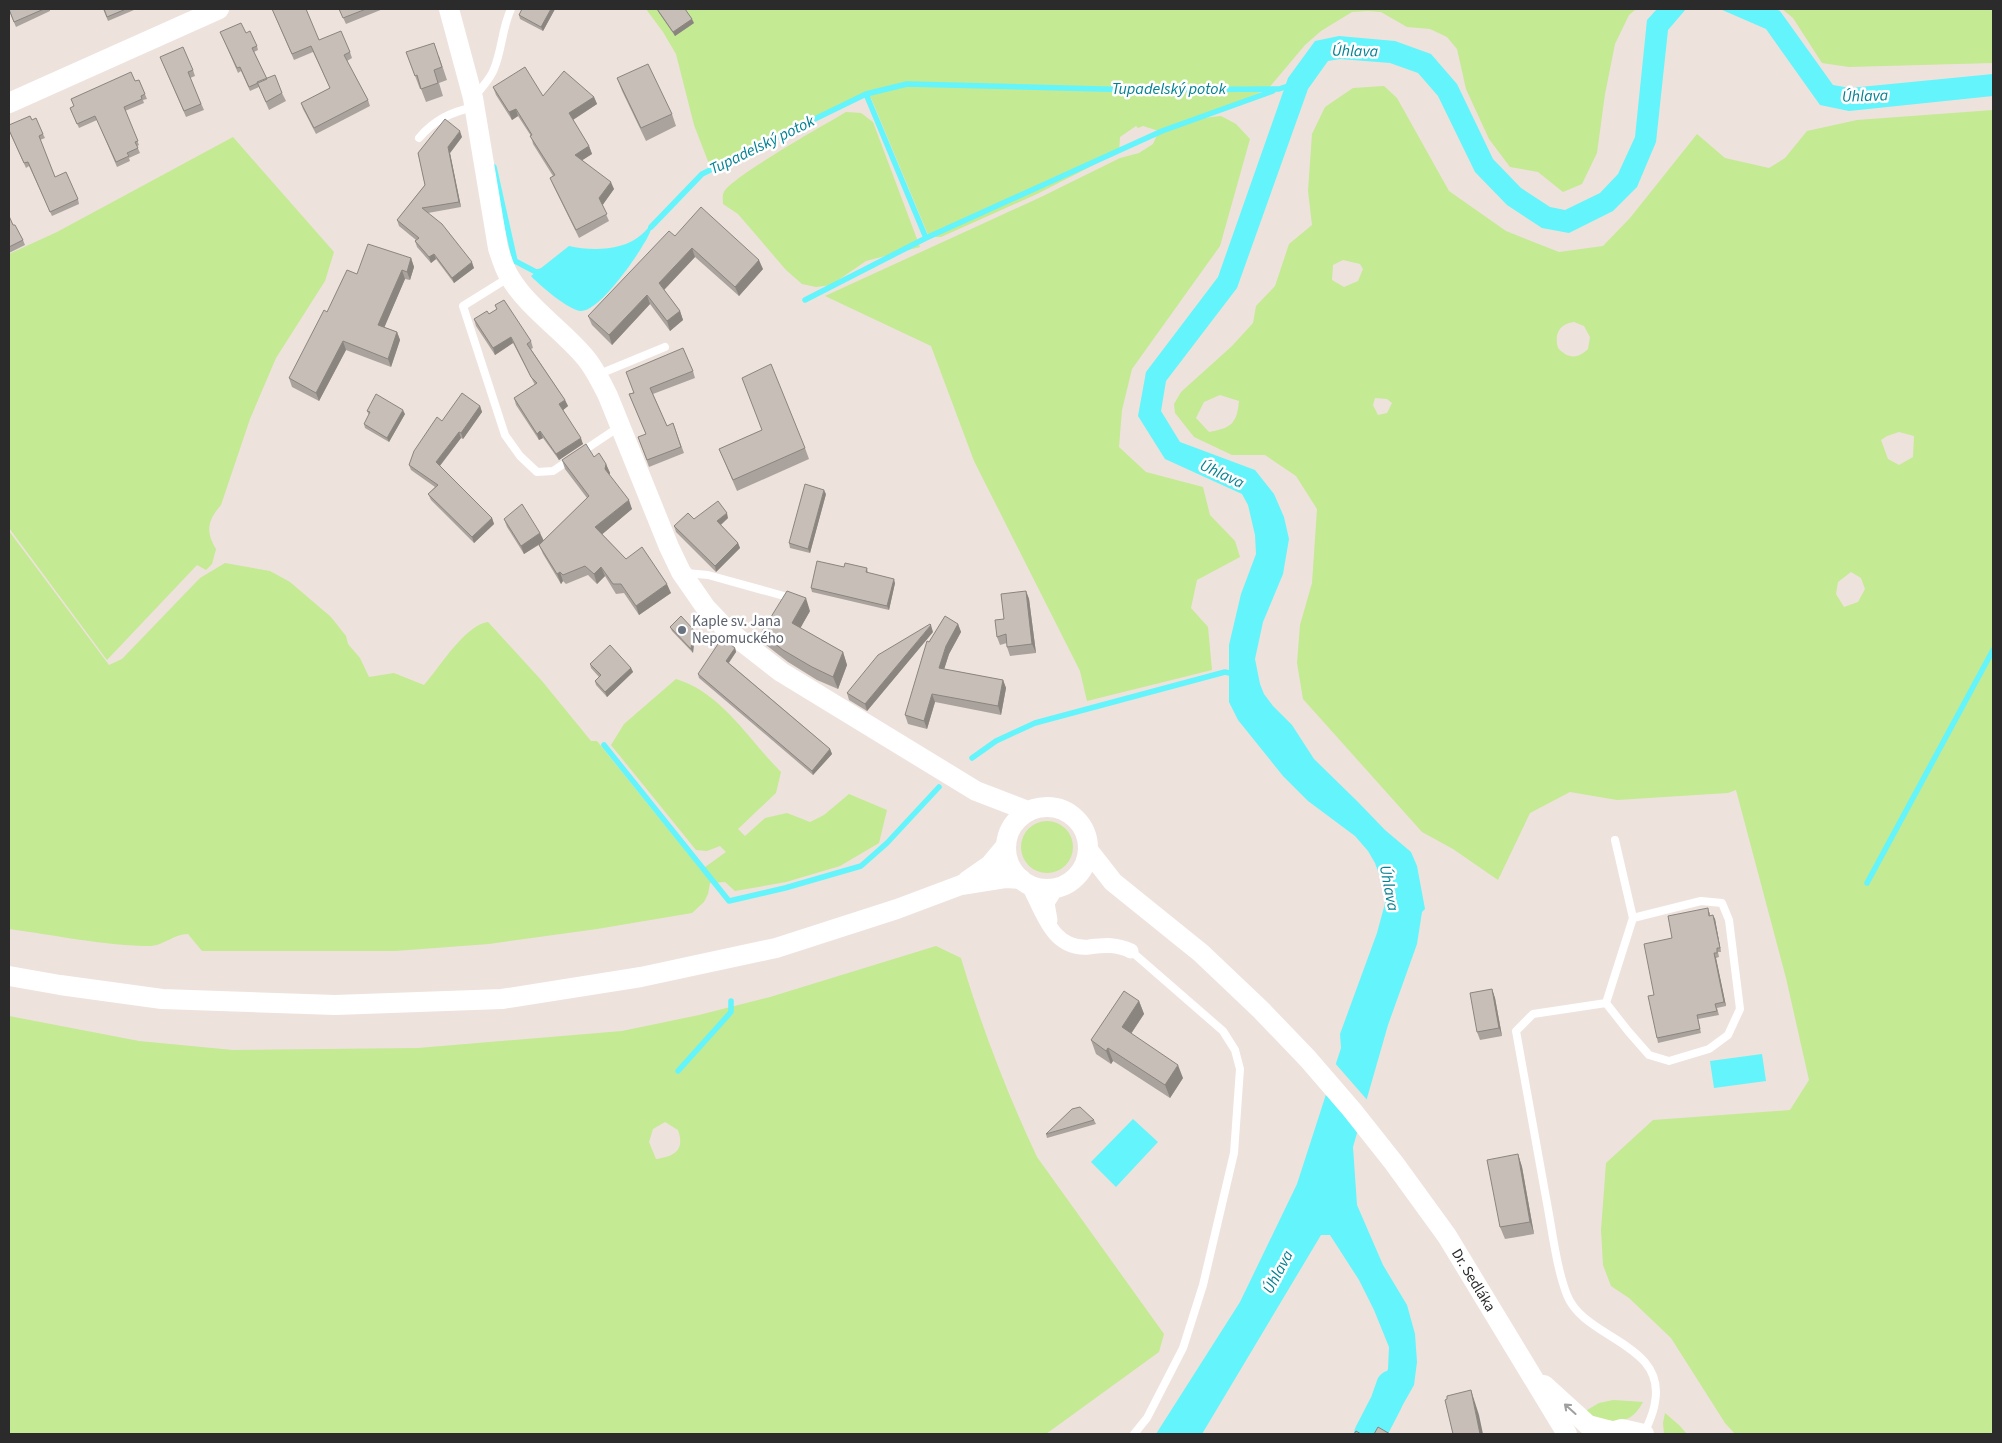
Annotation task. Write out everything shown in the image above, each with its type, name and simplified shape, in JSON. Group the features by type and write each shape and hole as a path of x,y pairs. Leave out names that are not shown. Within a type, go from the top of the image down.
{"main road":[{"path":"9,104 219,9"},
{"path":"449,9 474,103 498,248 510,276 528,301 584,356 597,375 621,426 669,548 681,572 706,608 727,630 781,672 976,791 1028,811"},
{"path":"976,791 1001,814 1008,838 1009,865 1024,882"},
{"path":"961,885 990,865 1008,838 1017,819 1028,811 1037,808 1056,808 1073,816 1084,831 1088,850 1113,882"},
{"path":"9,976 162,999 335,1005 502,999 641,977 776,948 897,909 961,885 1005,878 1024,882 1037,888 1057,888 1075,877 1082,868 1088,850"},
{"path":"1075,877 1113,882"},
{"name":"Dr. Sedláka","path":"1113,882 1201,953 1261,1010 1341,1097 1414,1190 1472,1276 1567,1434"},
{"name":"Dr. Sedláka","path":"1530,1372 1588,1426 1607,1433 1628,1430 1644,1434"}],"street":[{"path":"1024,882 1057,937 1071,945 1085,947 1120,945 1131,951"},
{"path":"1052,929 1047,902 1057,888"}],"lane":[{"path":"419,138 430,125 474,103 494,72 499,56 504,24 511,9"},
{"path":"510,276 463,306 505,435 520,456 537,472 553,471 621,426"},
{"path":"597,375 665,347"},
{"path":"681,572 708,576 791,598"},
{"path":"1606,1003 1633,918 1615,840"},
{"path":"1606,1003 1649,1055 1669,1061 1709,1049 1728,1035 1740,1008 1729,920 1722,903 1701,901 1633,918"},
{"path":"1131,951 1223,1031 1235,1050 1240,1069 1234,1153 1203,1284 1183,1348 1147,1418 1134,1434"},
{"path":"1606,1003 1533,1014 1516,1031 1556,1252 1567,1296 1584,1319 1628,1346 1647,1364 1655,1382 1656,1402 1644,1434"}],"green space":[{"path":"646,9 1636,9 1629,15 1615,44 1605,94 1597,153 1582,184 1563,192 1538,172 1510,167 1489,139 1466,89 1457,49 1447,37 1430,29 1407,27 1381,12 1352,12 1321,31 1305,45 1268,89 1203,118 1221,116 1236,124 1250,139 1220,246 1132,369 1122,410 1119,447 1146,472 1203,487 1210,515 1235,541 1240,557 1197,580 1191,608 1208,627 1212,670 1087,701 1080,671 974,461 931,346 825,296 1041,197 1120,158 1139,153 1153,144 1159,131 1143,126 1138,128 1136,126 1120,137 1119,152 1037,194 941,237 929,237 871,98 861,94 711,169 694,125 676,54"},
{"path":"1782,9 1993,9 1993,63 1849,67 1822,63 1793,18"},
{"path":"1384,86 1397,98 1449,191 1506,231 1559,252 1603,246 1630,218 1697,134 1725,158 1769,168 1785,158 1807,131 1857,120 1993,110 1993,1434 1735,1434 1725,1423 1671,1338 1629,1298 1611,1286 1603,1265 1601,1230 1606,1163 1653,1120 1790,1110 1809,1080 1786,978 1736,790 1728,793 1617,800 1570,792 1530,813 1498,880 1453,849 1422,832 1303,699 1297,663 1300,625 1312,583 1317,509 1296,476 1265,455 1232,455 1194,437 1175,413 1174,404 1181,392 1232,346 1253,323 1256,306 1275,286 1289,244 1312,225 1308,191 1312,134 1325,107 1353,88","holes":["1343,260 1360,264 1363,269 1358,281 1344,287 1332,280 1333,265","1574,322 1584,326 1590,337 1588,349 1584,353 1569,356 1558,348 1557,334 1561,327","1220,395 1239,401 1237,415 1232,424 1223,429 1209,432 1196,418 1204,402","1375,398 1387,399 1392,403 1387,413 1378,415 1373,405","1899,432 1914,436 1913,457 1899,465 1888,459 1881,440","1851,572 1861,578 1865,589 1858,602 1844,607 1836,594 1838,582"]},
{"path":"846,112 861,113 873,122 920,247 866,261 831,285 816,287 802,284 786,270 738,214 723,204 723,195 730,185 760,163"},
{"path":"233,137 334,252 325,281 276,358 250,419 221,505 211,521 210,537 216,549 212,564 206,570 197,565 107,660 9,528 9,254 57,232"},
{"path":"9,531 109,665 122,659 200,578 225,563 270,571 290,582 331,617 346,636 348,644 360,658 369,677 394,673 424,685 453,648 470,631 488,622 542,681 591,741 597,741 701,870 726,852 720,846 707,851 696,850 611,745 624,724 676,679 707,695 721,706 781,772 776,793 738,829 745,836 765,818 787,813 810,822 824,815 849,794 887,810 879,843 840,866 786,882 735,891 725,882 710,883 704,902 692,913 489,944 395,951 202,951 188,934 183,934 151,946 134,946 9,929"},
{"path":"1042,821 1052,821 1066,828 1073,842 1073,852 1066,866 1052,873 1042,873 1032,869 1025,862 1021,852 1021,842 1025,832 1032,825"},
{"path":"936,946 961,958 995,1059 1037,1157 1164,1334 1159,1352 1046,1434 9,1434 9,1016 139,1041 233,1050 418,1048 622,1031 699,1015 770,997","holes":["665,1122 678,1130 680,1143 677,1151 656,1159 649,1142 653,1129"]},
{"path":"1613,1400 1643,1402 1631,1417 1623,1420 1608,1420 1582,1413 1599,1403"},
{"path":"1665,1413 1687,1434 1664,1434 1663,1423"}],"water":[{"name":"Úhlava","path":"1657,9 1686,9 1668,30 1656,142 1637,187 1613,211 1569,233 1542,228 1507,205 1475,172 1438,96 1418,73 1390,63 1340,59 1328,61 1308,89 1237,288 1166,381 1161,411 1180,442 1255,470 1274,494 1284,517 1289,539 1283,574 1263,622 1255,659 1264,694 1292,725 1314,759 1385,830 1411,852 1417,866 1425,909 1422,912 1417,944 1388,1025 1353,1147 1357,1205 1383,1265 1407,1305 1415,1334 1417,1362 1414,1385 1388,1431 1365,1423 1388,1369 1389,1347 1359,1280 1330,1235 1321,1235 1202,1434 1156,1434 1240,1302 1297,1184 1341,1048 1340,1034 1377,933 1387,896 1375,863 1368,851 1355,836 1308,801 1283,776 1238,720 1229,702 1229,645 1241,594 1256,554 1255,535 1248,505 1242,494 1165,459 1138,416 1146,372 1218,277 1288,78 1315,41 1339,36 1395,41 1431,54 1457,84 1493,159 1521,188 1550,207 1565,210 1600,193 1618,174 1635,137 1647,20"},
{"name":"Úhlava","path":"1720,9 1775,9 1780,11 1833,85 1850,88 1993,74 1993,96 1849,111 1820,105 1766,29"},
{"path":"655,221 645,242 624,273 597,303 588,309 581,311 570,307 547,291 531,276 569,246 587,249 616,247 634,240"},
{"path":"1762,1054 1766,1081 1714,1088 1710,1061"},
{"path":"1133,1119 1158,1142 1116,1187 1091,1162"}],"pier":[{"path":"1334,1062 1369,1102 1360,1134 1324,1092"}],"building":[{"path":"9,9 44,9 14,22"},
{"path":"104,9 126,9 107,17"},
{"path":"272,9 306,9 319,40 341,31 350,52 344,55 368,100 314,128 301,103 330,88 311,46 292,54"},
{"path":"339,9 366,9 343,18"},
{"path":"522,9 551,9 541,27 519,15"},
{"path":"657,9 685,9 692,19 673,32"},
{"path":"241,23 246,33 250,31 257,46 252,48 267,79 249,87 240,67 237,68 220,32"},
{"path":"434,43 442,67 434,70 438,83 421,89 417,75 415,76 406,52"},
{"path":"183,47 193,70 188,72 201,104 184,111 160,57"},
{"path":"648,64 672,114 641,128 617,78"},
{"path":"525,67 543,96 564,71 594,97 569,113 589,146 575,155 611,182 599,198 607,214 576,230 550,178 555,175 530,136 532,135 516,109 509,112 493,87"},
{"path":"131,72 135,81 139,80 145,94 141,96 142,99 124,107 138,141 135,142 138,148 127,153 129,156 116,162 95,116 77,124 70,108 74,106 71,99"},
{"path":"275,75 282,93 266,102 257,82"},
{"path":"30,116 32,120 36,118 43,134 39,136 55,177 66,172 78,199 50,212 28,162 24,163 9,130 9,125"},
{"path":"445,119 460,131 448,147 459,202 422,208 442,224 472,262 452,278 434,254 429,257 415,241 419,238 397,220 425,185 418,153"},
{"path":"701,207 759,260 735,287 692,248 659,283 680,311 667,321 647,295 609,335 588,316 669,231 675,236"},
{"path":"9,216 23,240 9,247"},
{"path":"368,244 411,258 407,272 402,270 378,325 397,332 388,359 343,341 316,393 289,378 324,310 327,312 347,270 357,274"},
{"path":"504,300 531,341 527,344 565,400 559,404 581,438 556,454 540,431 537,434 514,398 537,383 531,377 511,337 493,348 474,319 487,311 489,314 497,309 495,305"},
{"path":"683,348 693,371 650,388 667,426 673,423 681,447 647,460 638,437 646,434 629,394 634,393 626,372"},
{"path":"771,364 805,448 733,480 719,449 762,430 742,378"},
{"path":"462,393 480,406 461,433 459,432 436,462 492,518 472,537 428,494 438,485 409,465 414,451 437,417 442,421"},
{"path":"376,394 403,410 387,438 364,424 370,412 367,411"},
{"path":"586,444 594,457 599,453 606,464 605,469 629,500 595,527 626,559 642,547 667,584 636,606 621,584 613,584 601,567 594,574 585,566 563,575 560,572 557,574 539,545 589,496 562,460"},
{"path":"805,484 824,490 808,549 789,543"},
{"path":"718,501 727,513 717,521 738,543 715,566 674,526 688,513 694,519"},
{"path":"522,504 540,533 521,546 504,519"},
{"path":"817,561 844,567 845,563 867,568 866,572 894,579 887,606 811,588"},
{"path":"787,591 806,598 792,623 843,652 833,677 783,650 761,633"},
{"path":"1026,591 1032,644 1007,647 1006,634 997,637 995,620 1004,619 1001,594"},
{"name":"Kaple sv. Jana Nepomuckého","path":"681,616 693,629 691,649 670,627"},
{"path":"945,616 958,624 946,646 939,668 1003,680 998,706 932,694 924,721 905,715 927,641 929,642"},
{"path":"930,624 865,704 847,693 878,655"},
{"path":"722,638 735,648 726,661 830,749 812,771 698,674"},
{"path":"610,645 631,668 605,692 595,681 601,675 590,664"},
{"path":"1708,908 1709,916 1713,915 1720,948 1717,948 1717,953 1714,953 1724,1002 1715,1004 1717,1011 1697,1015 1700,1029 1657,1038 1648,996 1654,995 1644,944 1672,938 1668,916"},
{"path":"1492,989 1499,1028 1477,1032 1470,993"},
{"path":"1124,991 1139,1001 1122,1027 1178,1065 1165,1085 1108,1048 1106,1051 1091,1040"},
{"path":"1080,1107 1094,1120 1046,1134 1072,1109"},
{"path":"1518,1154 1530,1222 1500,1227 1487,1160"},
{"path":"1471,1390 1480,1434 1453,1434 1445,1400 1447,1396"},
{"path":"1378,1427 1390,1434 1374,1434"}],"waterway":[{"name":"Tupadelský potok","path":"651,227 702,174 866,94 907,84 1140,90 1279,89 1291,85"},
{"path":"866,94 926,238 1162,131 1273,91"},
{"name":"Tupadelský potok","path":"494,167 515,261 536,272 542,271"},
{"path":"805,300 926,238"},
{"path":"1867,883 1993,650"},
{"path":"972,758 996,741 1035,723 1225,672 1234,674"},
{"path":"604,745 729,901 785,888 861,866 887,843 939,787"},
{"path":"678,1071 731,1012 731,1001"},
{"path":"1370,1434 1386,1403 1392,1386"}],"place":[{"name":"Kaple sv. Jana Nepomuckého","path":"682,630"}]}
